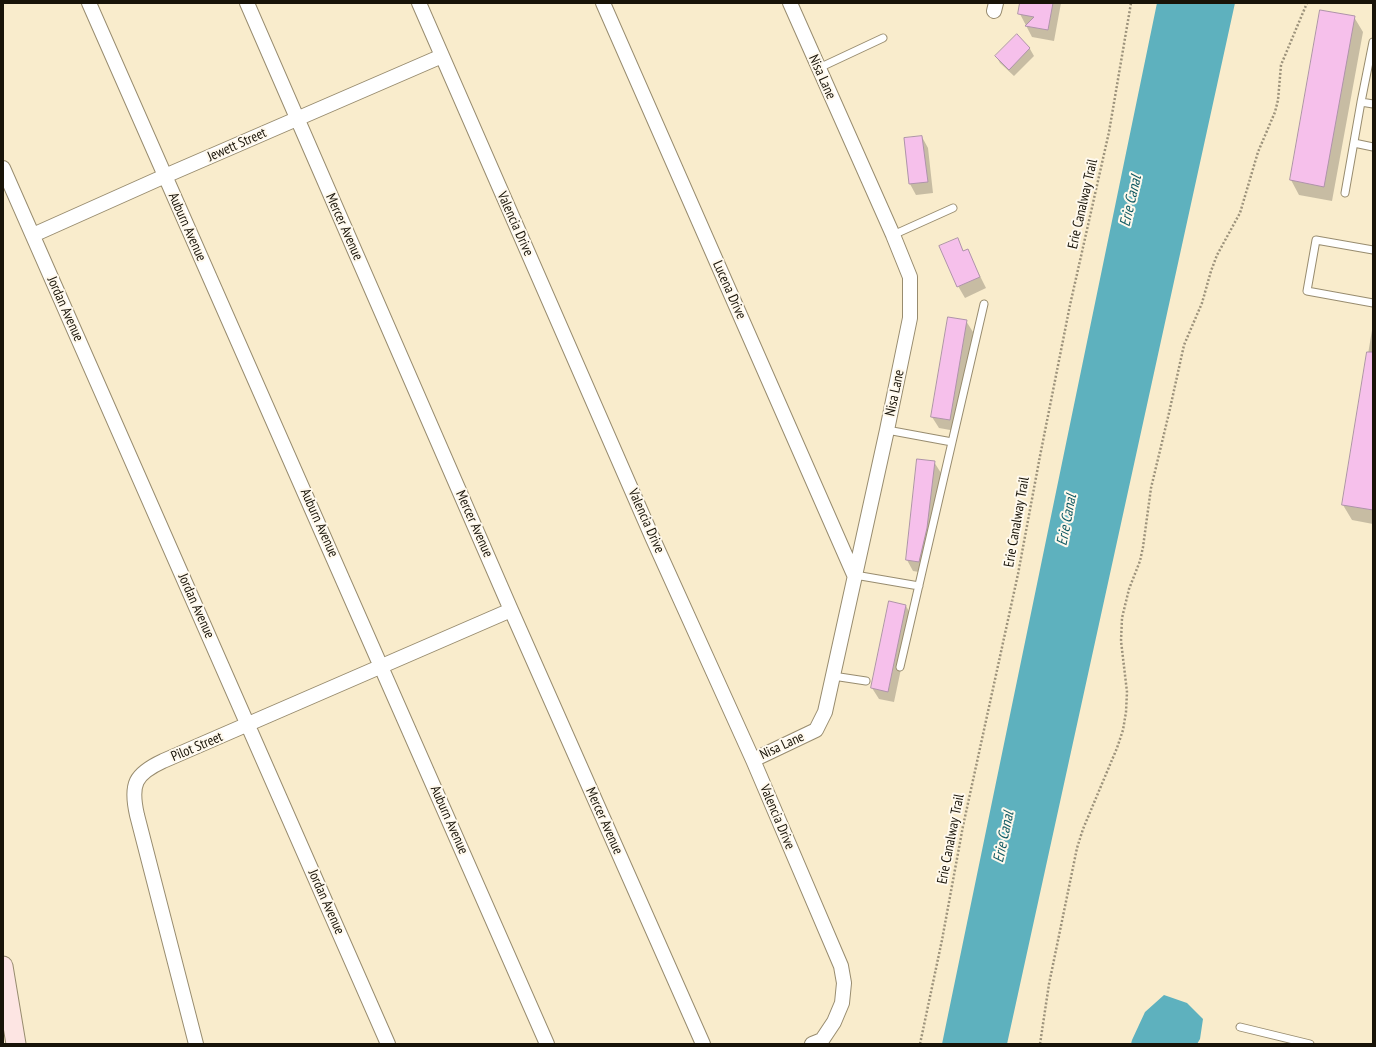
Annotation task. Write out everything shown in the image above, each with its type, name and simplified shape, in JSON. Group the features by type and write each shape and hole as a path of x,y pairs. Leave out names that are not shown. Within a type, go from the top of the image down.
{"street":[{"name":"Auburn Avenue","path":"89,3 547,1044"},
{"name":"Mercer Avenue","path":"247,3 511,610 703,1044"},
{"name":"Valencia Drive","path":"419,3 653,539 753,760 841,966 844,983 842,1003 834,1022 817,1042"},
{"name":"Lucena Drive","path":"603,3 855,576"},
{"name":"Nisa Lane","path":"753,760 816,730 825,712 910,318 910,277 893,235 790,3"},
{"name":"Jewett Street","path":"32,235 442,56"},
{"name":"Jordan Avenue","path":"3,168 388,1044"},
{"name":"Pilot Street","path":"196,1044 134,801 134,789 139,777 148,768 511,610"},
{"path":"3,966 16,1044"}],"lane":[{"path":"819,68 883,38"},
{"path":"1345,194 1373,42"},
{"path":"1361,102 1373,104"},
{"path":"1354,143 1373,147"},
{"path":"893,235 953,208"},
{"path":"1373,250 1316,240 1306,291 1373,303"},
{"path":"900,667 984,304"},
{"path":"887,430 952,442"},
{"path":"855,576 919,586"},
{"path":"833,676 866,681"},
{"path":"1240,1027 1310,1044"}],"path":[{"name":"Erie Canalway Trail","path":"920,1044 942,940 963,826 1018,574 1068,313 1110,132 1131,3"},
{"path":"1040,1044 1049,984 1077,848 1123,730 1127,692 1121,641 1122,618 1129,589 1140,562 1151,488 1170,413 1184,345 1202,303 1217,255 1240,213 1258,152 1277,106 1281,65 1307,3"}],"water":[{"name":"Erie Canal","path":"1157,3 1235,3 1007,1044 942,1044"},
{"path":"1164,995 1187,1003 1203,1019 1200,1039 1197,1044 1131,1044 1145,1012"}],"building":[{"path":"1020,3 1053,3 1048,30 1025,26 1034,17 1018,14"},
{"path":"1320,10 1355,16 1324,187 1290,180"},
{"path":"1017,34 1030,48 1009,70 995,56"},
{"path":"922,136 928,182 909,184 904,138"},
{"path":"958,238 963,251 968,249 980,277 957,287 939,246"},
{"path":"948,317 967,320 950,420 931,417"},
{"path":"1367,352 1373,352 1373,510 1342,505"},
{"path":"917,459 935,461 927,528 919,562 906,560"},
{"path":"889,601 906,605 888,692 871,688"}]}
